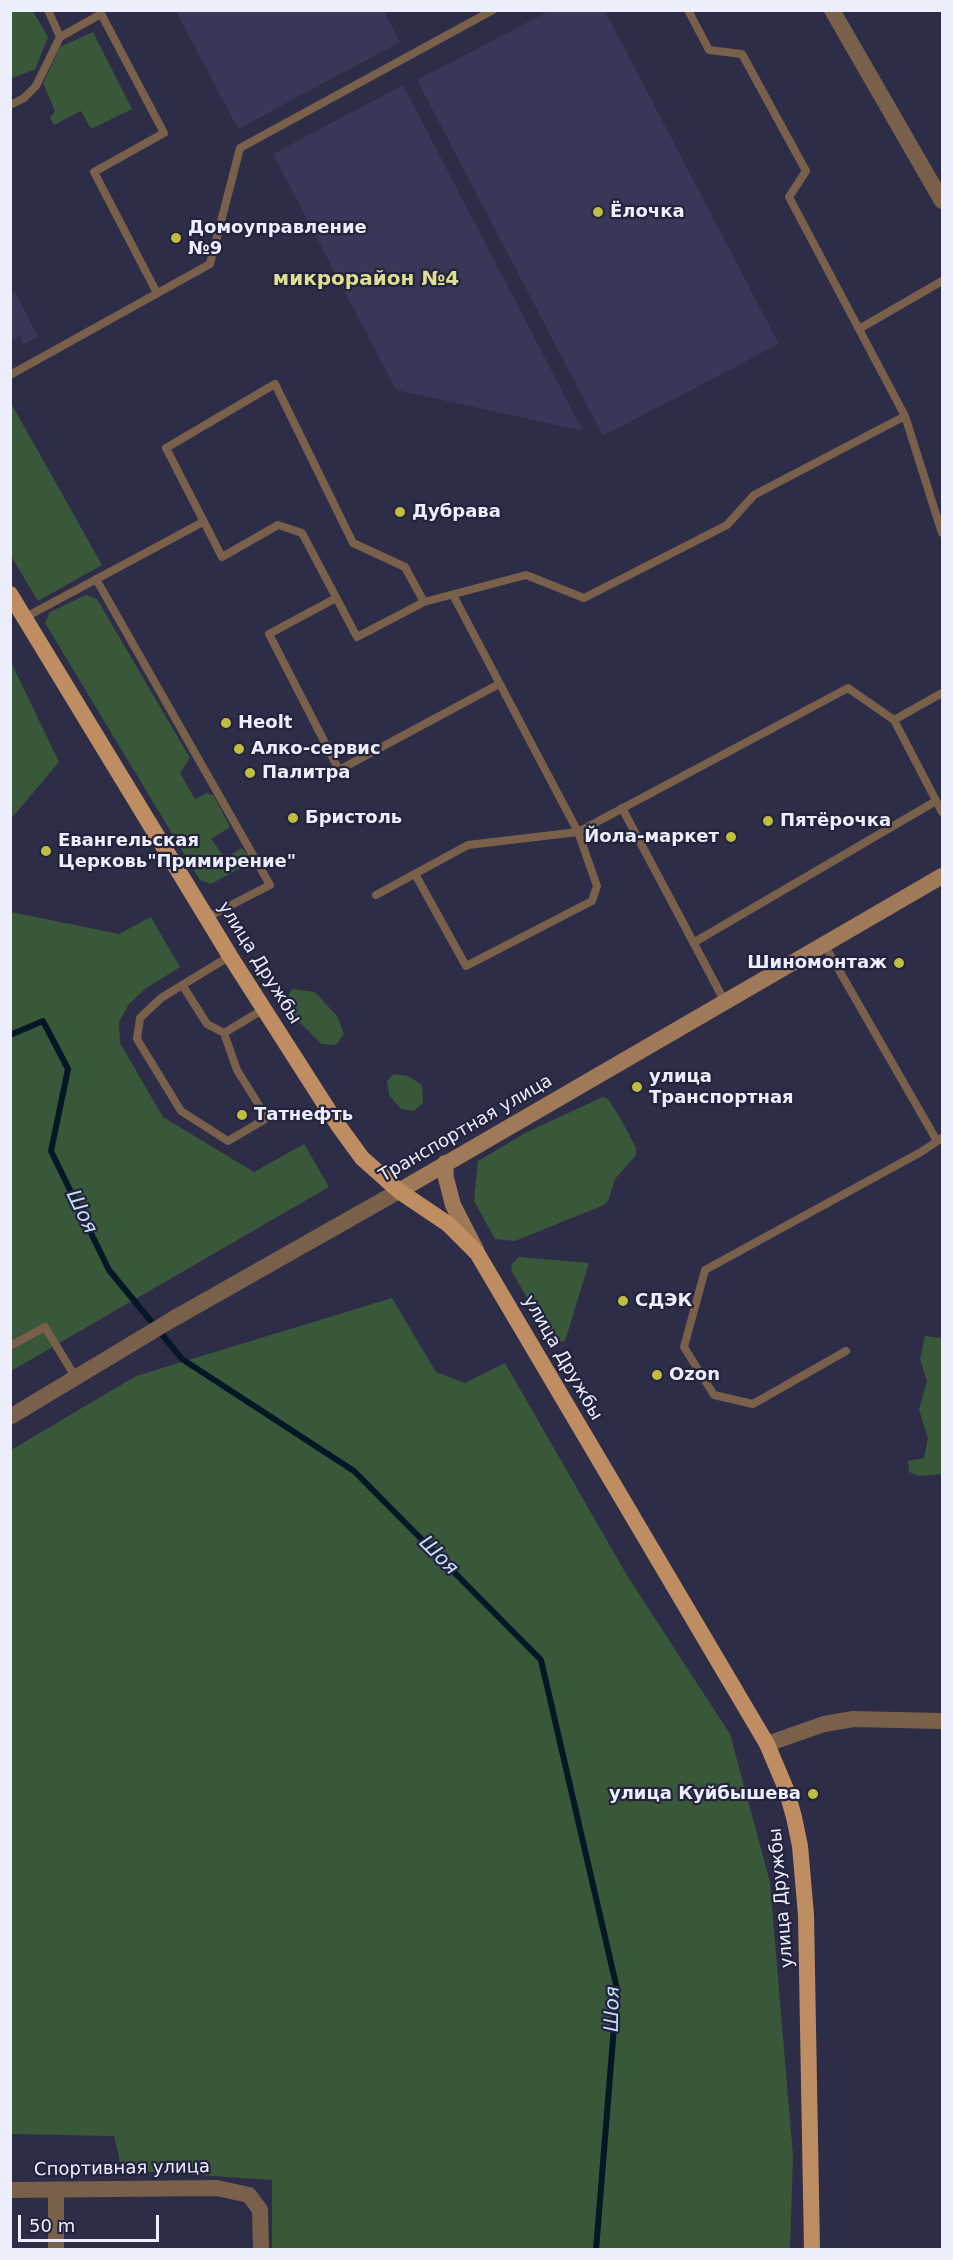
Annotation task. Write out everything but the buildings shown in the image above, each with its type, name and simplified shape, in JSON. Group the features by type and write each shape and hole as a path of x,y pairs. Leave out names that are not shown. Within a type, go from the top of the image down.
{"main road":[{"name":"улица Дружбы","path":"10,594 230,956 338,1125 362,1158 399,1191 448,1224 477,1253 767,1744 786,1789 800,1846 806,1915 812,2250"},
{"name":"Транспортная улица","path":"399,1191 942,876"},
{"path":"445,1163 446,1178 453,1205 477,1253"}],"street":[{"path":"832,10 942,201"},
{"name":"Транспортная улица","path":"10,1417 173,1319 399,1191"},
{"path":"767,1744 824,1724 853,1719 942,1721"},
{"name":"Спортивная улица","path":"10,2190 217,2188 249,2195 260,2210 261,2250"},
{"path":"56,2190 56,2250"}],"lane":[{"path":"48,10 60,37"},
{"path":"10,375 210,264 240,148 493,10"},
{"path":"688,10 708,50 742,54 806,171 789,197 905,416 942,533"},
{"path":"10,105 24,98 36,86 60,37 100,12 164,133 94,172 157,293"},
{"path":"859,329 942,281"},
{"path":"424,602 405,567 353,543 275,384 166,448 222,557 278,525 302,533 357,637 424,602 526,575 584,598 727,525 754,495 905,416"},
{"path":"24,618 203,522"},
{"path":"96,579 270,885 208,917"},
{"path":"415,874 466,966 592,901 597,886 578,832 453,595"},
{"path":"336,598 269,634 339,771 499,684"},
{"path":"376,895 468,845 578,832 848,688 894,720 942,812"},
{"path":"894,720 942,693"},
{"path":"693,943 936,801"},
{"path":"622,808 725,1002"},
{"path":"824,944 940,1139 921,1152 705,1270 684,1347 714,1395 753,1404 846,1351"},
{"path":"183,986 207,1024 224,1033 237,1070 267,1118 228,1142 181,1111 137,1039 140,1018 161,998 230,956"},
{"path":"224,1033 264,1009"},
{"path":"10,1346 45,1327 76,1378"}],"shaded area":[{"path":"176,11 384,11 400,42 238,129"},
{"name":"Ёлочка","path":"549,11 605,11 779,344 603,436 417,80"},
{"path":"403,85 583,431 396,390 273,154"},
{"path":"15,292 38,337 23,344 20,336 11,341 11,294"}],"green space":[{"path":"10,11 33,11 48,37 35,69 12,78 10,77"},
{"path":"93,32 132,109 91,129 81,111 54,125 50,118 55,111 43,83 60,47"},
{"path":"11,403 102,565 38,601 11,556"},
{"path":"86,595 97,599 190,758 180,773 195,799 207,793 214,796 230,827 211,839 225,858 242,848 248,855 244,866 211,884 200,880 45,623 50,612"},
{"path":"11,662 59,762 10,819"},
{"path":"11,912 119,934 151,917 180,967 145,989 129,1004 119,1022 120,1043 163,1117 254,1172 304,1144 329,1187 11,1371"},
{"path":"292,989 315,992 337,1016 344,1034 336,1045 321,1044 289,1011 287,998"},
{"path":"394,1074 408,1076 422,1085 423,1103 414,1111 401,1109 389,1095 387,1081"},
{"path":"603,1097 608,1099 636,1148 636,1155 615,1179 609,1199 604,1205 515,1241 495,1239 474,1201 478,1161 527,1132"},
{"path":"519,1257 589,1263 565,1341 554,1343 551,1340 511,1270 512,1264"},
{"path":"392,1298 436,1372 465,1383 505,1363 628,1577 730,1734 770,1882 793,2156 790,2249 272,2249 272,2180 122,2170 114,2136 11,2134 11,1450 136,1376"},
{"path":"925,1336 942,1338 942,1474 919,1476 909,1472 908,1461 924,1458 928,1438 919,1410 927,1381 920,1359"}],"waterway":[{"name":"Шоя","path":"10,1035 43,1021 68,1069 51,1151 109,1270 182,1359 354,1471 541,1660 617,1989 596,2250"}],"place":[{"name":"Ёлочка","path":"598,212"},
{"name":"Домоуправление №9","path":"176,238"},
{"name":"Дубрава","path":"400,512"},
{"name":"Heolt","path":"226,723"},
{"name":"Алко-сервис","path":"239,749"},
{"name":"Палитра","path":"250,773"},
{"name":"Бристоль","path":"293,818"},
{"name":"Пятёрочка","path":"768,821"},
{"name":"Йола-маркет","path":"731,837"},
{"name":"Евангельская Церковь\"Примирение\"","path":"46,851"},
{"name":"Шиномонтаж","path":"899,963"},
{"name":"улица Транспортная","path":"637,1087"},
{"name":"Татнефть","path":"242,1115"},
{"name":"СДЭК","path":"623,1301"},
{"name":"Ozon","path":"657,1375"},
{"name":"улица Куйбышева","path":"813,1794"}],"district":[{"name":"микрорайон №4","path":"366,280"}]}
